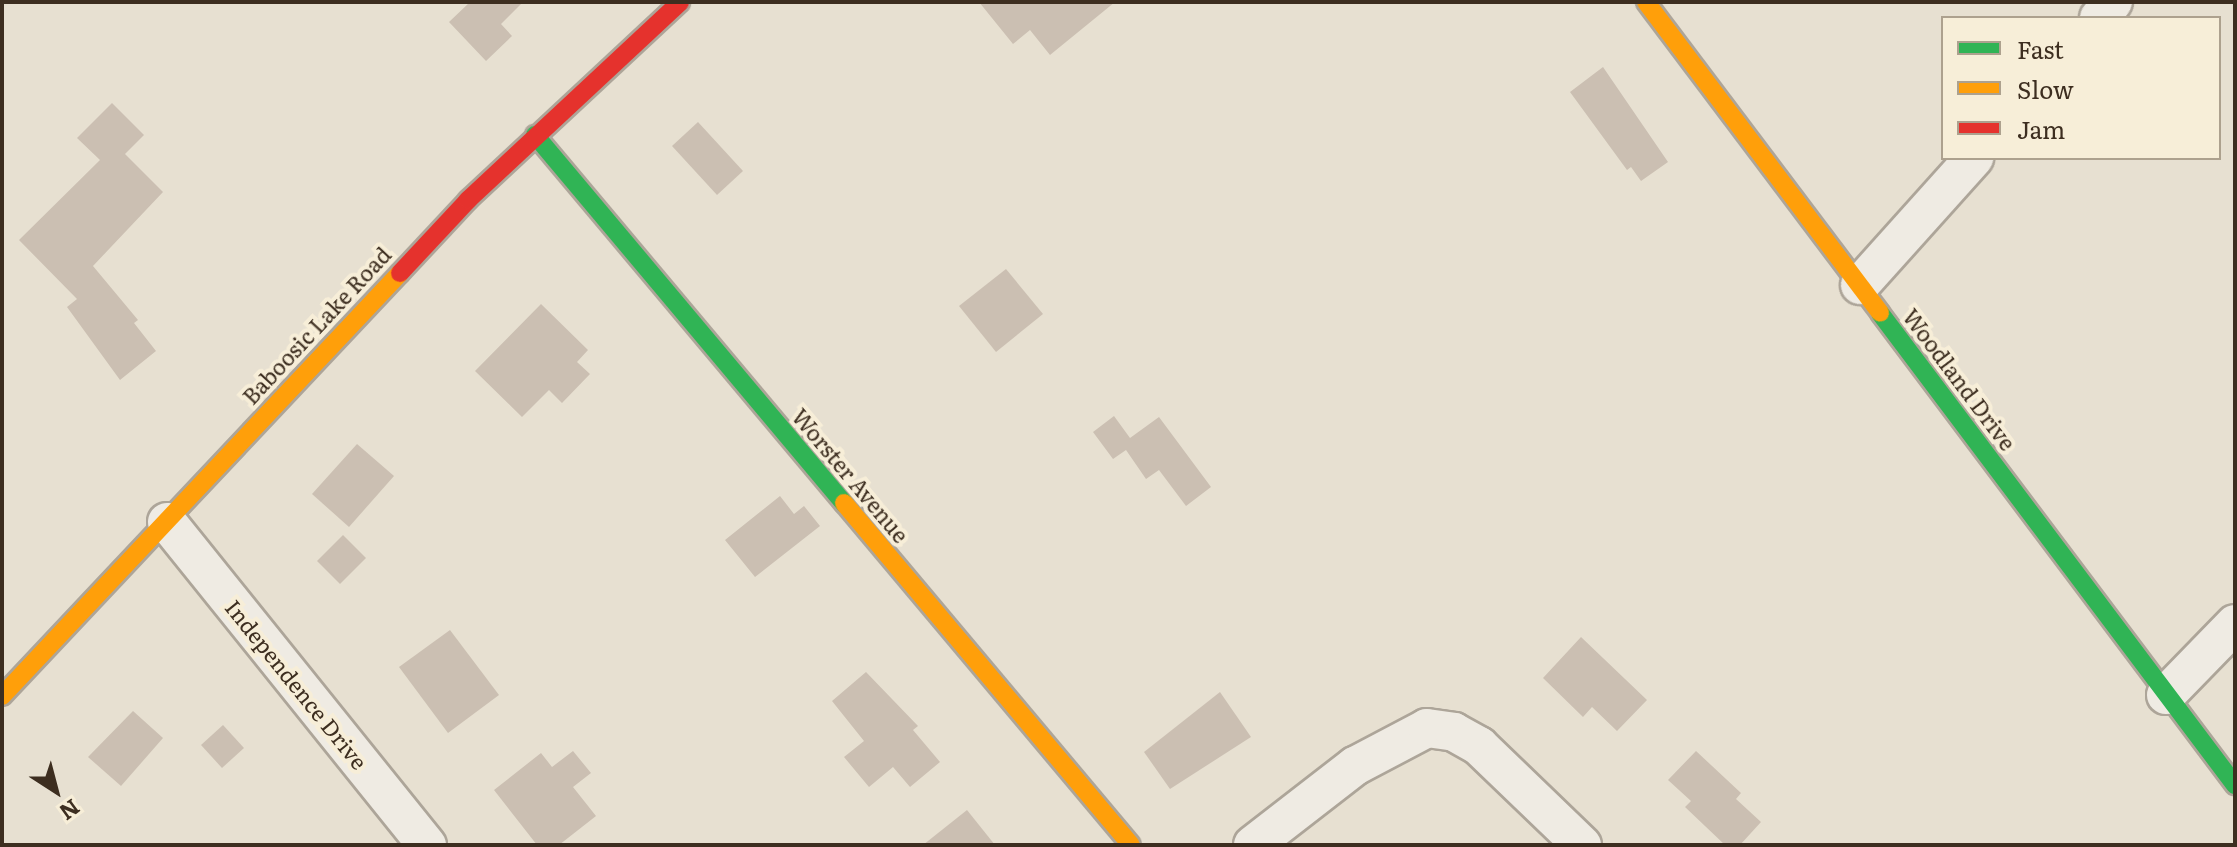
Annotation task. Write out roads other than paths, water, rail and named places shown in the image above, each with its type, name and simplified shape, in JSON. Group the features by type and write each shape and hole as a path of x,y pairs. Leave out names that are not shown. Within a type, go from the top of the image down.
{"street":[{"name":"Baboosic Lake Road","path":"2,696 439,230 535,135 680,2"},
{"name":"Woodland Drive","path":"1646,2 2235,785"},
{"name":"Worster Avenue","path":"535,135 1131,845"},
{"path":"1860,285 1972,160"},
{"name":"Independence Drive","path":"167,522 427,845"},
{"path":"2166,695 2235,624"},
{"path":"1253,845 1355,766 1427,728 1454,732 1479,746 1582,845"}]}
